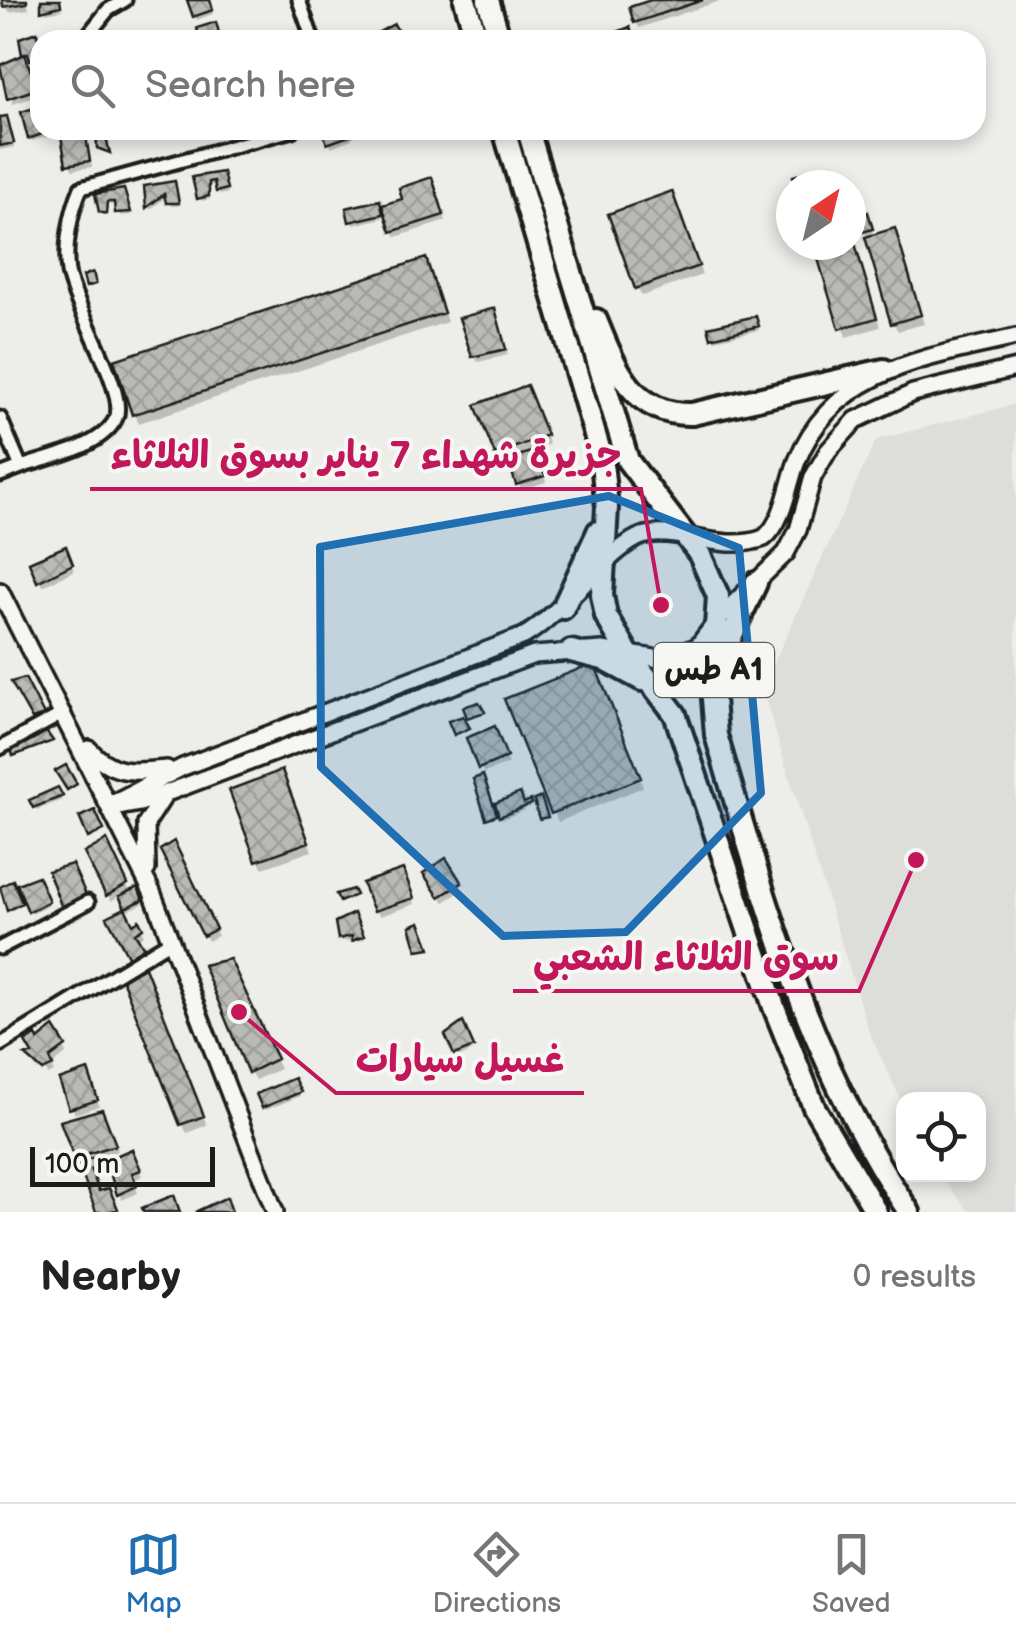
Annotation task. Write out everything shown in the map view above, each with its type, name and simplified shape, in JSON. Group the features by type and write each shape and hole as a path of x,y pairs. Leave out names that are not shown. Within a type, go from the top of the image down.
{"highway":[{"path":"464,0 474,30"},
{"path":"488,0 497,30"},
{"path":"507,140 601,455 607,507 603,568 606,616 627,652 660,692 687,741 752,947 814,1107 876,1212"},
{"name":"طس A1","path":"531,140 628,462 710,572 719,618 712,687 716,735 814,1040 860,1136 910,1212"},
{"path":"566,259 625,383 659,410 692,414 884,370"},
{"path":"563,608 607,507"},
{"path":"712,687 730,633 756,582"},
{"path":"571,651 622,667 660,692"}],"street":[{"path":"92,30 108,10 125,0"},
{"path":"299,0 310,30"},
{"path":"0,475 93,440 116,418 118,407 112,387 68,271 72,221 81,188 256,140"},
{"path":"112,806 183,767 524,636 563,608 624,545 644,536 666,534 687,540 751,542 769,534 800,455 816,428 847,394 884,370 1016,337"},
{"path":"112,806 167,792 534,655 627,652 662,659 686,654 706,639 719,618 786,553 798,530 813,477 837,440 856,420 913,393 1016,368"},
{"path":"0,418 21,467"},
{"path":"0,591 112,806 152,892 275,1212"},
{"path":"0,748 64,714"},
{"path":"76,735 97,759 115,770 135,773 183,767"},
{"path":"152,892 145,831 167,792"},
{"path":"0,948 88,902"},
{"path":"0,1045 172,940"}],"highlighted area":[{"path":"609,496 739,548 761,793 626,932 503,936 321,767 320,547"}],"shaded area":[{"path":"1016,404 1016,1212 970,1212 945,1182 986,1182 986,1092 897,1092 869,1032 762,689 876,440"}],"building":[{"path":"2,0 27,0 27,3 3,7"},
{"path":"41,0 60,0 61,6 41,11"},
{"path":"187,0 210,0 213,10 193,17"},
{"path":"651,0 703,0 634,23 629,7"},
{"path":"216,22 218,30 198,30"},
{"path":"30,34 30,60 28,53 22,55 19,38"},
{"path":"25,54 30,69 30,91 7,99 0,65"},
{"path":"30,109 28,139 21,112"},
{"path":"7,116 14,143 0,146 0,117"},
{"path":"62,140 87,140 90,161 66,165"},
{"path":"97,140 107,140 110,153 97,148"},
{"path":"223,172 227,189 216,192 214,181 209,182 209,196 197,199 192,177"},
{"path":"432,177 444,215 391,232 382,205 402,199 399,188"},
{"path":"175,181 179,203 166,203 164,194 146,208 144,186"},
{"path":"124,189 131,212 115,213 114,202 107,202 106,214 99,212 95,194"},
{"path":"672,191 699,266 635,289 608,214"},
{"path":"380,200 383,214 349,222 346,208"},
{"path":"866,213 873,229 866,231"},
{"path":"895,228 921,315 891,324 866,237"},
{"path":"426,258 444,313 132,415 114,360"},
{"path":"818,260 860,260 877,318 839,329"},
{"path":"93,272 96,284 86,287 83,276"},
{"path":"495,308 506,349 472,357 459,318"},
{"path":"756,316 759,326 711,338 708,327"},
{"path":"527,385 547,435 495,455 475,405"},
{"path":"537,450 545,476 516,485 508,459"},
{"path":"66,546 73,564 37,582 29,562"},
{"path":"594,663 641,778 551,814 504,699"},
{"path":"25,678 44,715 32,719 11,682"},
{"path":"479,702 485,712 467,718 463,707"},
{"path":"463,716 470,728 454,735 448,721"},
{"path":"495,726 507,757 478,769 466,738"},
{"path":"46,731 53,741 13,756 10,746"},
{"path":"66,765 77,784 67,790 55,771"},
{"path":"282,770 309,842 256,861 229,790"},
{"path":"483,775 497,815 486,819 473,779"},
{"path":"58,787 63,796 33,808 29,800"},
{"path":"520,793 524,803 531,800 532,804 499,817 495,803"},
{"path":"541,797 548,817 539,819 534,800"},
{"path":"95,810 104,830 88,838 79,817"},
{"path":"107,840 128,884 106,896 84,853"},
{"path":"174,841 216,929 203,936 160,850"},
{"path":"446,858 462,883 439,897 423,873"},
{"path":"72,864 87,897 62,908 48,871"},
{"path":"403,869 414,898 374,911 362,883"},
{"path":"38,876 49,901 28,912 17,884"},
{"path":"13,880 22,903 7,911 0,887"},
{"path":"138,887 143,900 125,908 119,896"},
{"path":"353,889 356,895 340,902 336,894"},
{"path":"125,908 133,924 139,920 143,928 135,933 145,950 129,958 107,917"},
{"path":"354,913 364,936 352,941 352,936 338,939 335,922"},
{"path":"420,922 430,948 417,950 410,926"},
{"path":"230,959 277,1059 248,1073 203,965"},
{"path":"145,967 204,1116 180,1125 121,977"},
{"path":"463,1022 474,1047 454,1055 445,1035"},
{"path":"54,1027 66,1046 50,1058 53,1066 43,1071 25,1055 32,1054 25,1042 36,1035 38,1040"},
{"path":"88,1070 98,1100 69,1109 59,1080"},
{"path":"294,1078 301,1092 262,1108 256,1094"},
{"path":"102,1109 116,1145 74,1158 60,1121"},
{"path":"132,1149 141,1170 132,1173 137,1186 117,1195 106,1160"},
{"path":"98,1156 99,1167 91,1170 99,1191 109,1188 118,1209 109,1212 96,1212 78,1163"},
{"path":"174,1195 180,1212 144,1212 142,1208"},
{"path":"227,1197 232,1212 195,1212"}],"place":[{"name":"جزيرة شهداء 7 يناير بسوق الثلاثاء","path":"661,605"},
{"name":"سوق الثلاثاء الشعبي","path":"916,860"},
{"name":"غسيل سيارات","path":"239,1012"}]}
